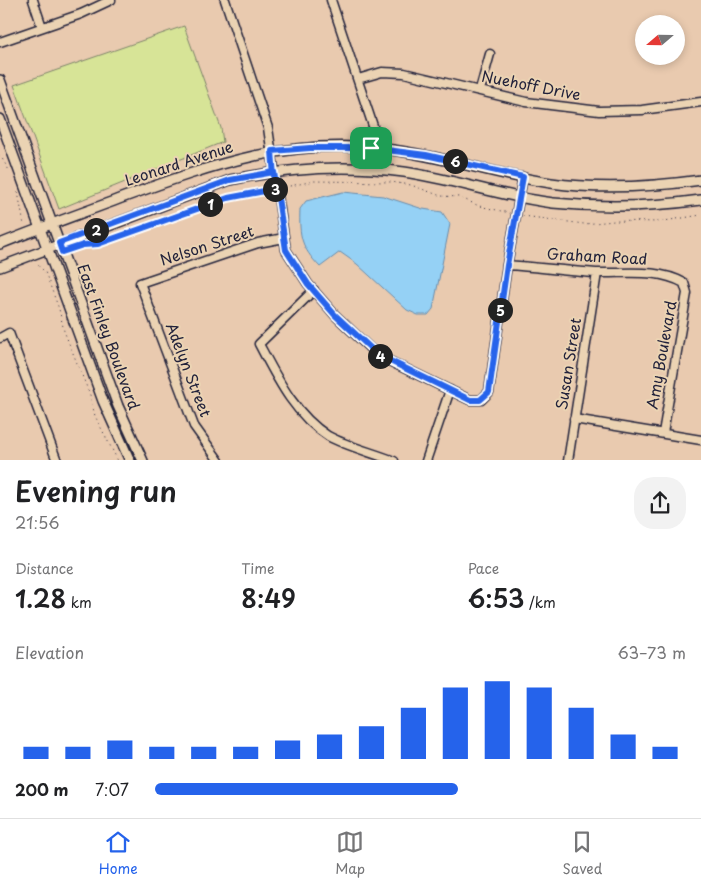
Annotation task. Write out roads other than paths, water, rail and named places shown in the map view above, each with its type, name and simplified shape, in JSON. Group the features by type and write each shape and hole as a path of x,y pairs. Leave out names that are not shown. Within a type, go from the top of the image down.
{"street":[{"path":"33,0 42,27"},
{"path":"0,42 111,0"},
{"path":"224,0 261,105 272,151 275,189 286,250 314,290 335,315 378,355 470,400 480,400 489,392 515,214 523,177"},
{"path":"331,0 373,126 371,148"},
{"path":"480,90 490,54"},
{"name":"Nuehoff Drive","path":"358,79 382,72 404,73 526,102 599,111 642,110 701,102"},
{"name":"East Finley Boulevard","path":"0,80 122,420 143,460"},
{"name":"East Finley Boulevard","path":"0,119 103,401 130,460"},
{"name":"Leonard Avenue","path":"0,244 195,171 272,151 310,148 371,148 426,155 523,177 597,187 654,186 701,180"},
{"name":"Leonard Avenue","path":"0,267 61,248 230,180 274,172 352,167 405,172 551,203 596,207 664,205 701,200"},
{"name":"Nelson Street","path":"140,283 258,243 284,238"},
{"name":"Graham Road","path":"507,265 597,273 656,273 684,283"},
{"name":"Susan Street","path":"568,460 597,273"},
{"name":"Adelyn Street","path":"140,283 194,426 220,460"},
{"name":"Amy Boulevard","path":"663,433 687,293 684,283"},
{"path":"314,290 259,344 286,394 308,419 329,436 394,460"},
{"path":"0,338 9,333 57,460"},
{"path":"426,460 450,390"},
{"path":"574,419 701,440"}],"water":[{"path":"343,192 383,196 423,209 442,212 450,224 433,309 428,315 418,315 407,310 357,264 340,252 320,267 309,253 302,241 300,209 306,201"}]}
